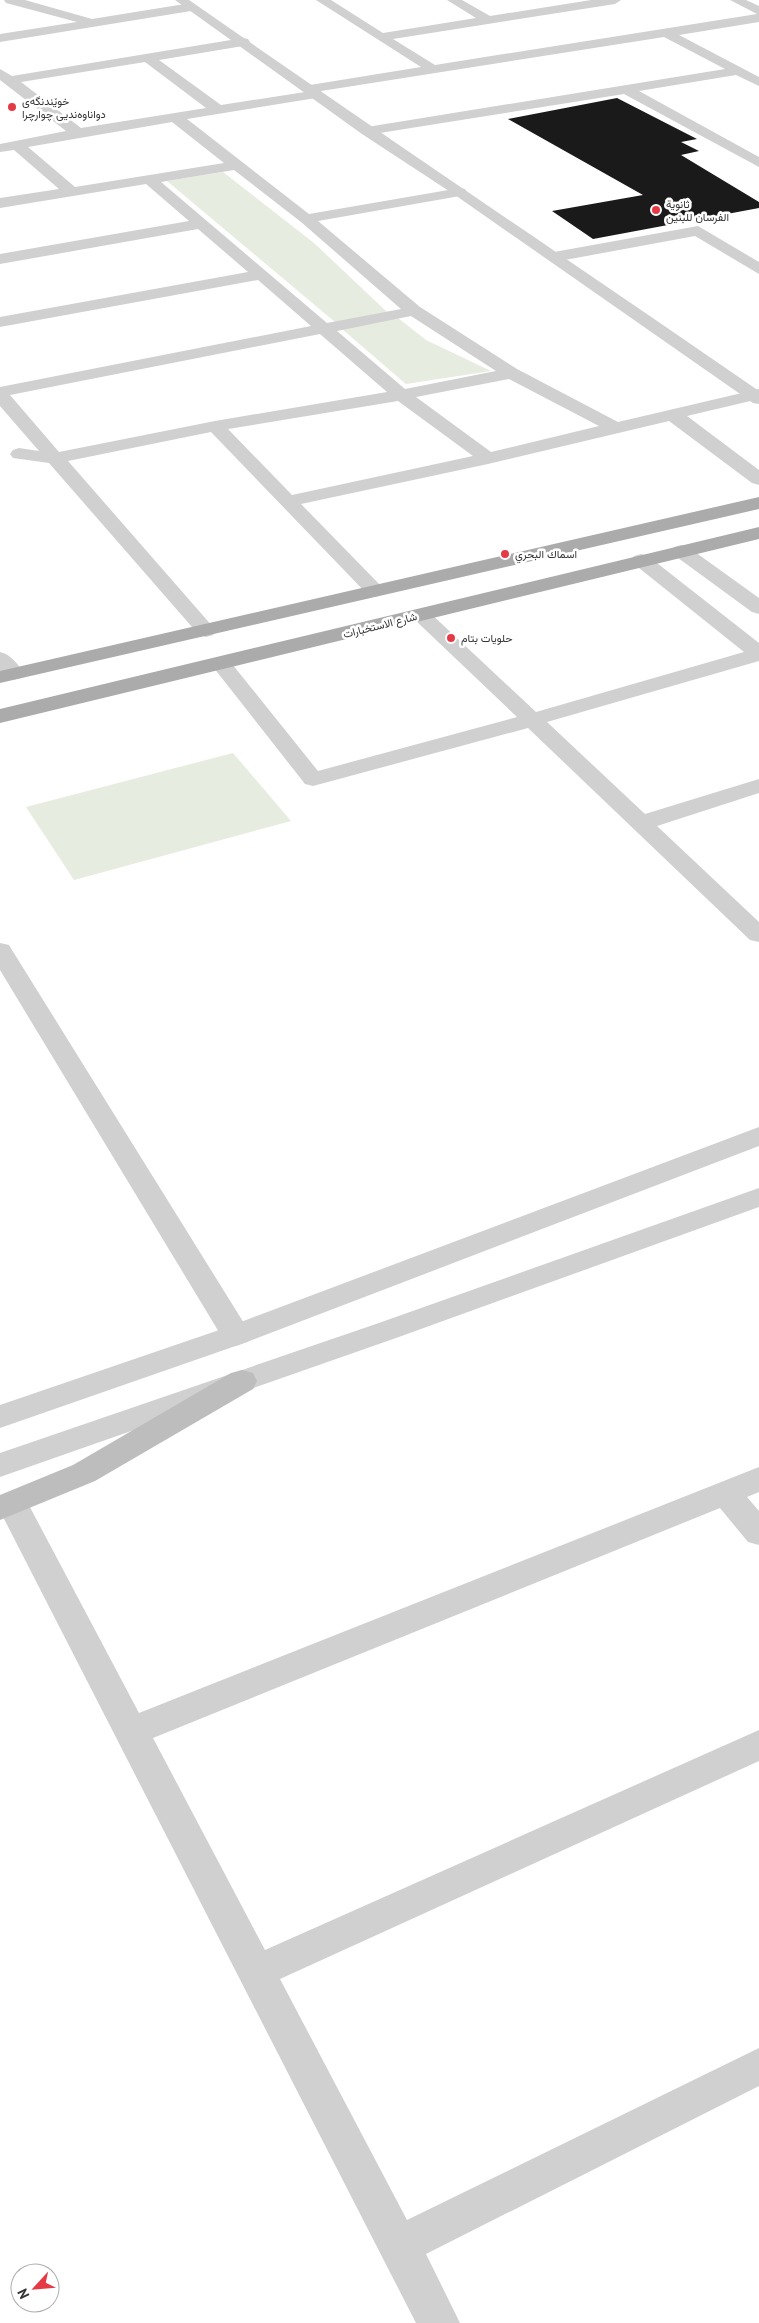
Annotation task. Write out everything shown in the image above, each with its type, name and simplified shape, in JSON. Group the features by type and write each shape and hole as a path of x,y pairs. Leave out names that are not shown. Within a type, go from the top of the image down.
{"main road":[{"path":"7,676 759,502"},
{"name":"شارع الاستخبارات","path":"0,716 759,533"},
{"path":"6,1506 84,1473 242,1381"}],"street":[{"path":"10,0 95,22"},
{"path":"322,0 434,70"},
{"path":"452,0 488,20"},
{"path":"380,37 615,0"},
{"path":"736,0 759,11"},
{"path":"0,38 95,22 187,2 367,131 460,192 757,396"},
{"path":"0,148 434,70 759,18"},
{"path":"666,33 759,82"},
{"path":"5,77 148,58 243,42"},
{"path":"148,58 218,110"},
{"path":"367,131 739,71"},
{"path":"5,77 78,133"},
{"path":"626,90 759,163"},
{"path":"175,117 306,219 414,311 511,373 616,428"},
{"path":"17,145 72,192"},
{"path":"0,161 40,164"},
{"path":"0,203 238,165"},
{"path":"149,178 401,394 488,458"},
{"path":"306,219 460,192"},
{"path":"0,259 203,223"},
{"path":"554,257 698,231 759,269"},
{"path":"733,252 759,247"},
{"path":"0,322 261,275"},
{"path":"206,631 0,394 414,311"},
{"path":"8,454 55,458 215,426 511,373"},
{"path":"289,501 488,458 672,414 757,396"},
{"path":"672,414 759,479"},
{"path":"215,426 375,591"},
{"path":"8,454 55,458"},
{"path":"681,552 759,608"},
{"path":"641,560 759,653"},
{"path":"421,615 759,935"},
{"path":"221,664 313,779 532,720 759,653"},
{"path":"0,658 7,676"},
{"path":"641,823 759,786"},
{"path":"0,950 236,1334"},
{"path":"0,1417 236,1334 759,1136"},
{"path":"0,1465 759,1197"},
{"path":"131,1732 759,1479"},
{"path":"726,1492 759,1533"},
{"path":"6,1506 131,1732 439,2323"},
{"path":"256,1972 759,1745"},
{"path":"399,2246 759,2066"}],"shaded area":[{"path":"223,172 314,243 387,312 335,322 167,181"},
{"path":"398,318 426,340 491,371 406,384 342,329"},
{"path":"233,753 291,821 74,880 26,807"}],"building":[{"path":"617,98 697,139 681,142 699,151 681,155 759,202 759,208 593,239 552,211 643,195 508,119"}],"place":[{"name":"خوێندنگەی دواناوەندیی چوارچرا","path":"12,107"},
{"name":"ثانوية الفرسان للبنين","path":"656,210"},
{"name":"اسماك البحري","path":"505,554"},
{"name":"حلويات بتام","path":"451,638"}]}
